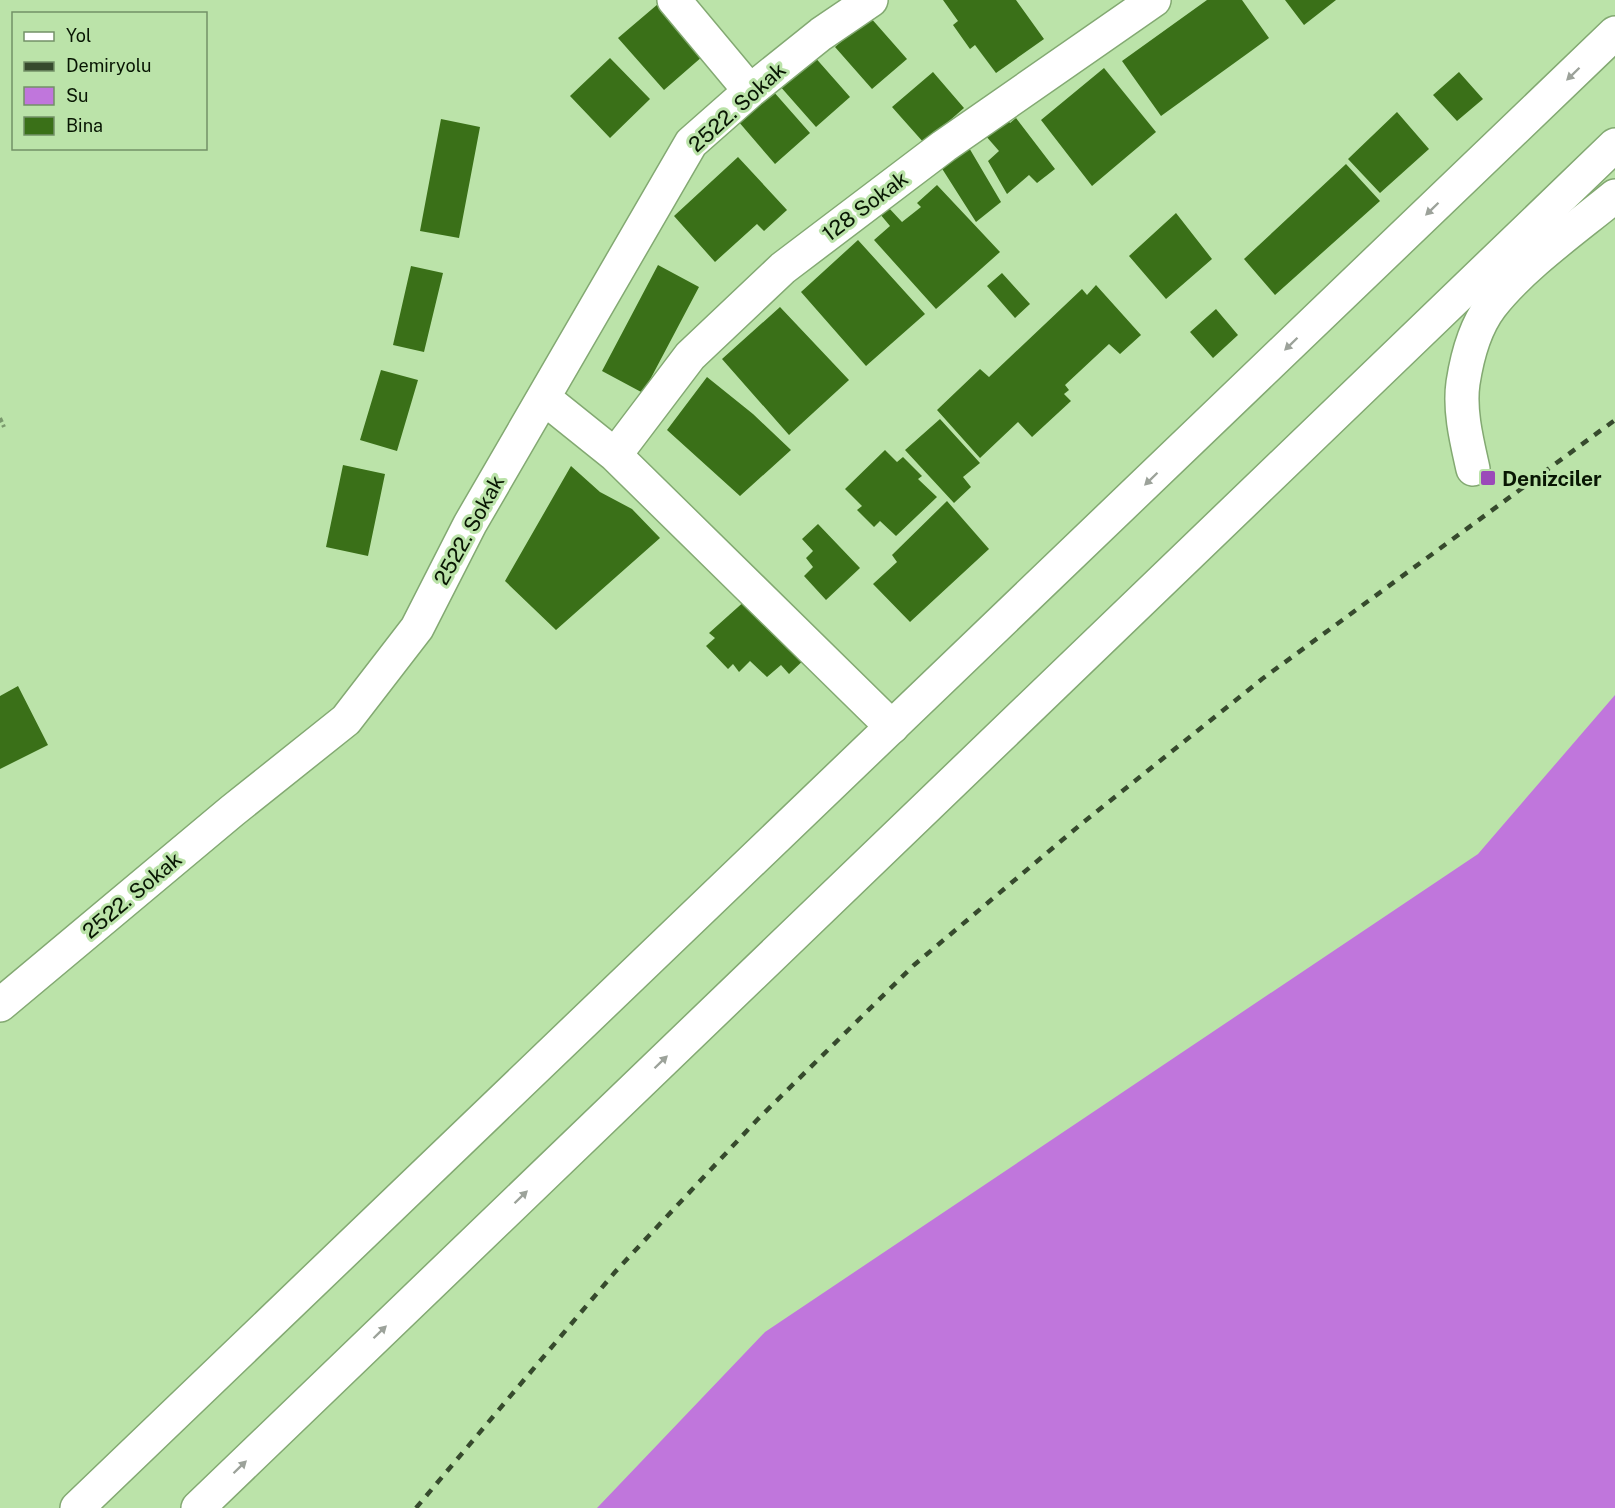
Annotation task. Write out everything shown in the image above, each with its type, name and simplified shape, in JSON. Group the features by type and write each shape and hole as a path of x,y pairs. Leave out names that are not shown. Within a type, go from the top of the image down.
{"main road":[{"path":"674,0 750,91"},
{"name":"2522. Sokak","path":"0,1005 232,811 346,720 417,628 470,524 691,143 750,91 821,34 871,0"},
{"name":"128 Sokak","path":"615,455 690,356 783,268 944,146 1154,0"},
{"path":"77,1508 1615,33"},
{"path":"198,1508 1615,145"},
{"path":"1473,469 1464,422 1462,385 1471,344 1490,307 1518,277 1615,196"},
{"path":"544,398 615,455 892,727"}],"path":[{"path":"0,418 4,427"}],"water":[{"path":"1615,695 1615,1508 597,1508 765,1332 1478,854"}],"building":[{"path":"943,0 1016,0 1044,39 996,73 975,45 970,49 953,25 958,21"},
{"path":"1207,0 1242,0 1269,38 1161,116 1122,61"},
{"path":"1285,0 1336,0 1304,25"},
{"path":"658,4 703,56 664,90 618,38"},
{"path":"870,17 907,59 872,89 835,47"},
{"path":"813,55 850,97 816,127 779,85"},
{"path":"610,58 650,99 610,138 570,96"},
{"path":"1104,68 1156,132 1092,186 1041,120"},
{"path":"933,72 964,108 924,143 892,107"},
{"path":"1459,72 1483,99 1457,121 1433,95"},
{"path":"773,91 810,133 775,164 738,121"},
{"path":"1397,112 1429,149 1380,193 1348,159"},
{"path":"1005,116 1010,123 1016,118 1055,169 1037,183 1029,175 1007,194 988,161 999,151 985,135"},
{"path":"441,119 480,127 459,238 420,231"},
{"path":"968,146 1001,202 976,222 941,167"},
{"path":"738,157 787,210 764,231 757,224 715,262 674,216"},
{"path":"1346,164 1380,201 1275,295 1244,259"},
{"path":"937,185 1000,252 936,309 874,240 890,226 880,214 888,207 902,222 921,207 917,203"},
{"path":"1176,213 1212,259 1166,299 1129,256"},
{"path":"858,240 925,314 866,366 801,292"},
{"path":"658,265 699,287 643,393 602,371"},
{"path":"411,266 443,273 424,352 393,345"},
{"path":"1002,273 1030,304 1015,318 987,286"},
{"path":"1096,285 1141,335 1120,354 1109,344 1065,385 1069,390 1064,394 1071,401 1032,437 1018,422 980,458 937,410 980,369 989,377 1082,289 1087,295"},
{"path":"780,307 849,380 789,435 722,359"},
{"path":"1216,309 1238,335 1213,358 1190,332"},
{"path":"381,370 418,380 397,451 360,440"},
{"path":"707,377 753,414 791,450 740,496 667,430"},
{"path":"940,419 980,463 963,477 971,487 954,503 905,450"},
{"path":"885,450 897,462 903,457 922,476 918,479 937,497 896,536 880,521 874,527 857,510 862,506 845,489"},
{"path":"343,465 385,474 368,556 326,547"},
{"path":"571,466 600,492 632,509 660,538 556,630 505,581"},
{"path":"947,501 989,549 910,622 873,584 897,562 892,555"},
{"path":"818,524 860,568 826,600 804,576 813,567 806,558 813,551 802,539"},
{"path":"747,599 809,655 789,674 781,665 767,677 750,661 739,672 733,664 728,669 706,646 715,638 709,633"},
{"path":"18,686 48,745 0,769 0,696"}],"railway":[{"path":"416,1508 615,1272 757,1120 914,965 1080,825 1262,679 1615,420"}],"place":[{"name":"Denizciler","path":"1488,478"}]}
